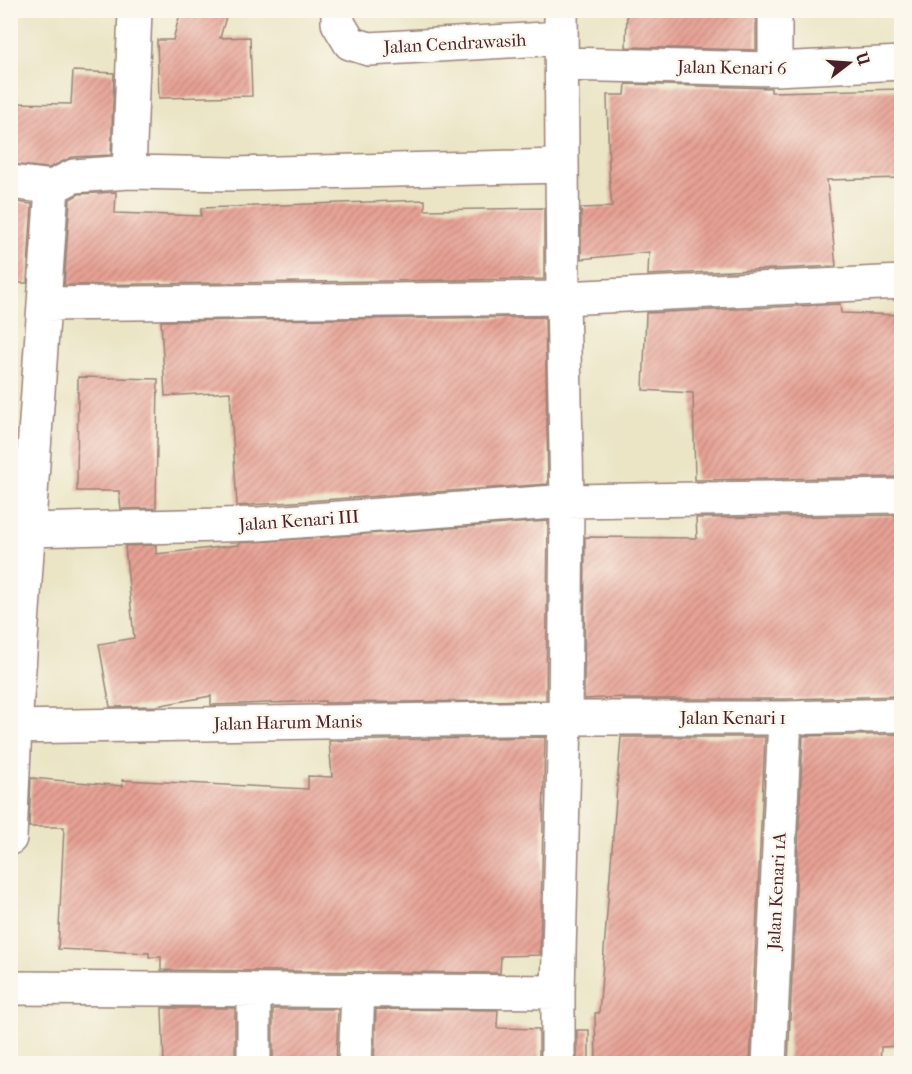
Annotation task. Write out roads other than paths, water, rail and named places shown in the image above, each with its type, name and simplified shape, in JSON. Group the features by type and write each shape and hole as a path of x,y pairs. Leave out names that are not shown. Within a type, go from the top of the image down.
{"street":[{"path":"129,172 135,10"},
{"name":"Jalan Cendrawasih","path":"338,10 338,23 350,43 369,49 561,37"},
{"path":"774,10 775,69"},
{"path":"558,1064 567,501 561,37"},
{"name":"Jalan Kenari 6","path":"561,37 775,69 902,63"},
{"path":"10,182 52,186 74,176 129,172 233,174 562,166"},
{"path":"10,838 13,727 29,531 52,186"},
{"path":"44,304 563,298 902,282"},
{"name":"Jalan Kenari III","path":"29,531 259,524 567,501 902,496"},
{"name":"Jalan Kenari 1","path":"565,718 785,718 902,714"},
{"name":"Jalan Harum Manis","path":"13,727 565,718"},
{"name":"Jalan Kenari 1A","path":"769,1064 785,718"},
{"path":"10,988 558,993"},
{"path":"254,990 254,1064"},
{"path":"355,1064 358,991"}]}
